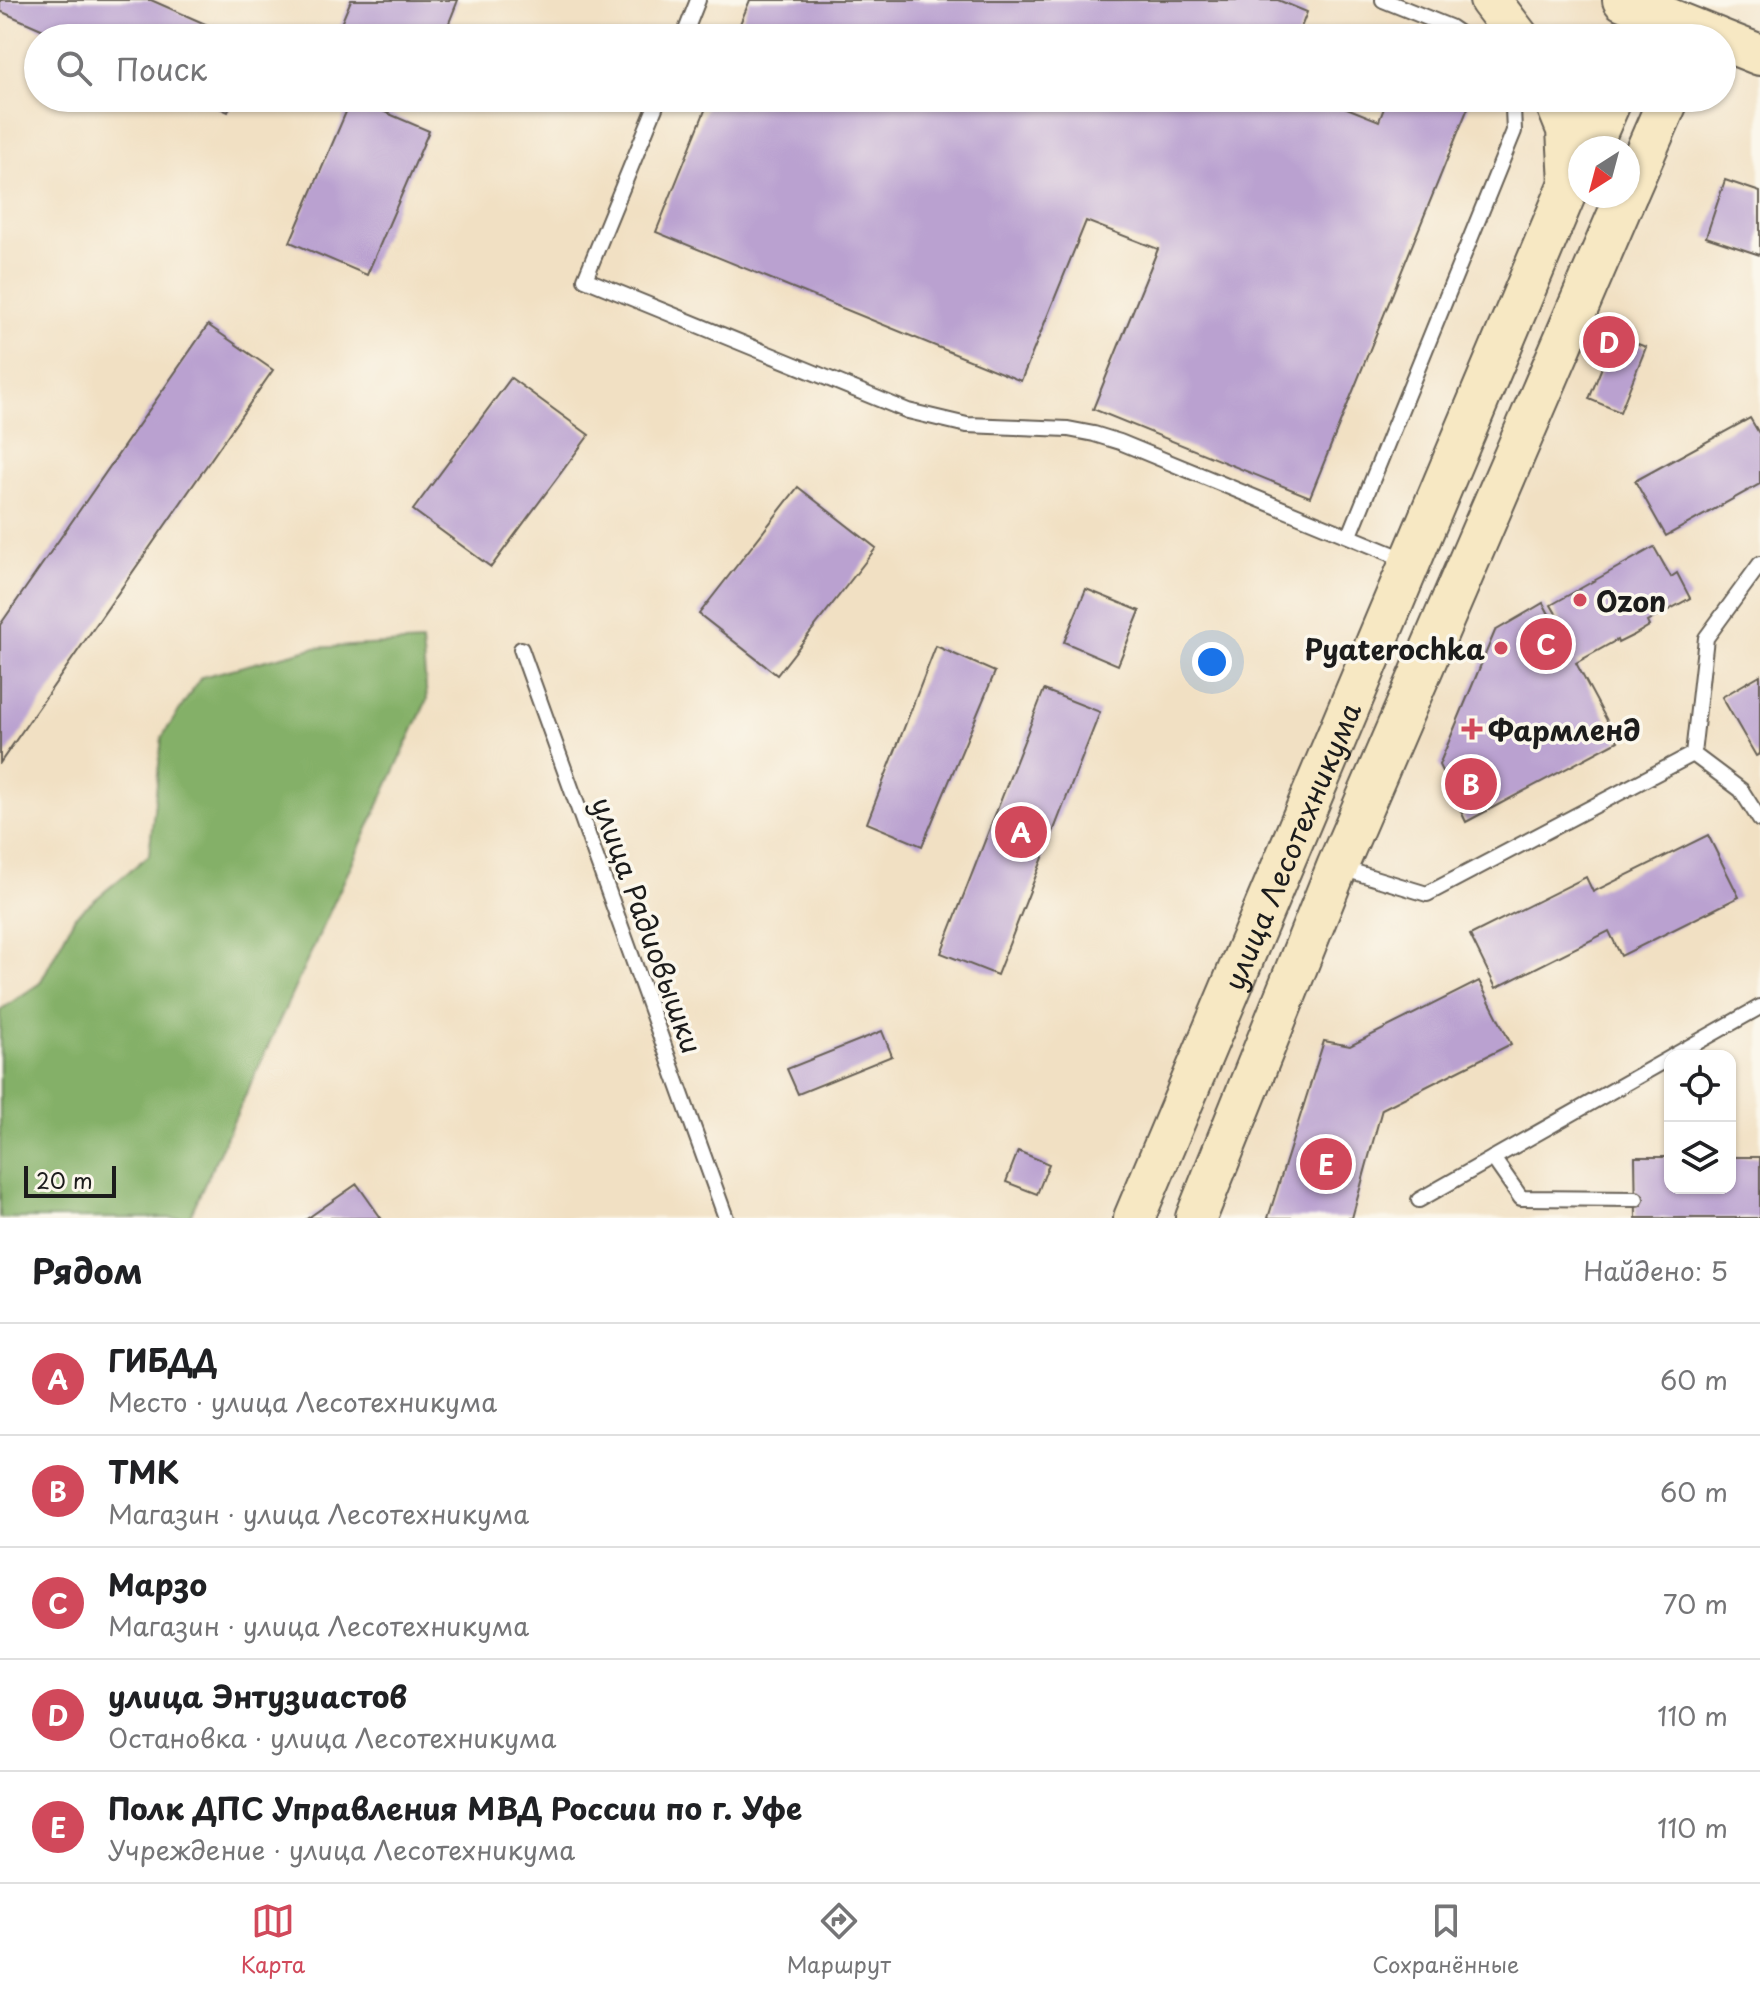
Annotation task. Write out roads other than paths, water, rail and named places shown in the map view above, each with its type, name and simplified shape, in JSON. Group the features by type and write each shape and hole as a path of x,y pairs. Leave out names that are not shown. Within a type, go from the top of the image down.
{"main road":[{"path":"1490,0 1508,24"},
{"path":"1639,12 1687,24"},
{"path":"1736,43 1760,55"},
{"path":"1560,112 1568,136"},
{"path":"1595,136 1606,112"},
{"name":"улица Лесотехникума","path":"1640,164 1663,112"},
{"name":"улица Лесотехникума","path":"1134,1218 1568,191"},
{"name":"улица Лесотехникума","path":"1196,1218 1337,867 1621,208"}],"lane":[{"path":"689,24 698,0"},
{"path":"1383,0 1443,24"},
{"path":"653,112 585,279 908,411 967,425 1068,429 1094,434 1410,561"},
{"path":"1350,535 1514,131 1513,112"},
{"path":"1693,754 1706,638 1760,564"},
{"name":"улица Радиовышки","path":"521,649 726,1218"},
{"path":"1337,867 1427,894 1693,754"},
{"path":"1693,754 1741,790 1760,820"},
{"path":"1684,1050 1760,1007"},
{"path":"1419,1200 1664,1062"},
{"path":"1493,1158 1521,1198 1636,1199"}],"place":[{"name":"улица Энтузиастов","path":"1609,342"},
{"name":"Ozon","path":"1580,600"},
{"name":"Марзо","path":"1546,644"},
{"name":"Pyaterochka","path":"1501,648"},
{"name":"Фармленд","path":"1472,729"},
{"name":"ТМК","path":"1471,784"},
{"name":"ГИБДД","path":"1021,832"},
{"name":"Полк ДПС Управления МВД России по г. Уфе","path":"1326,1164"}]}
